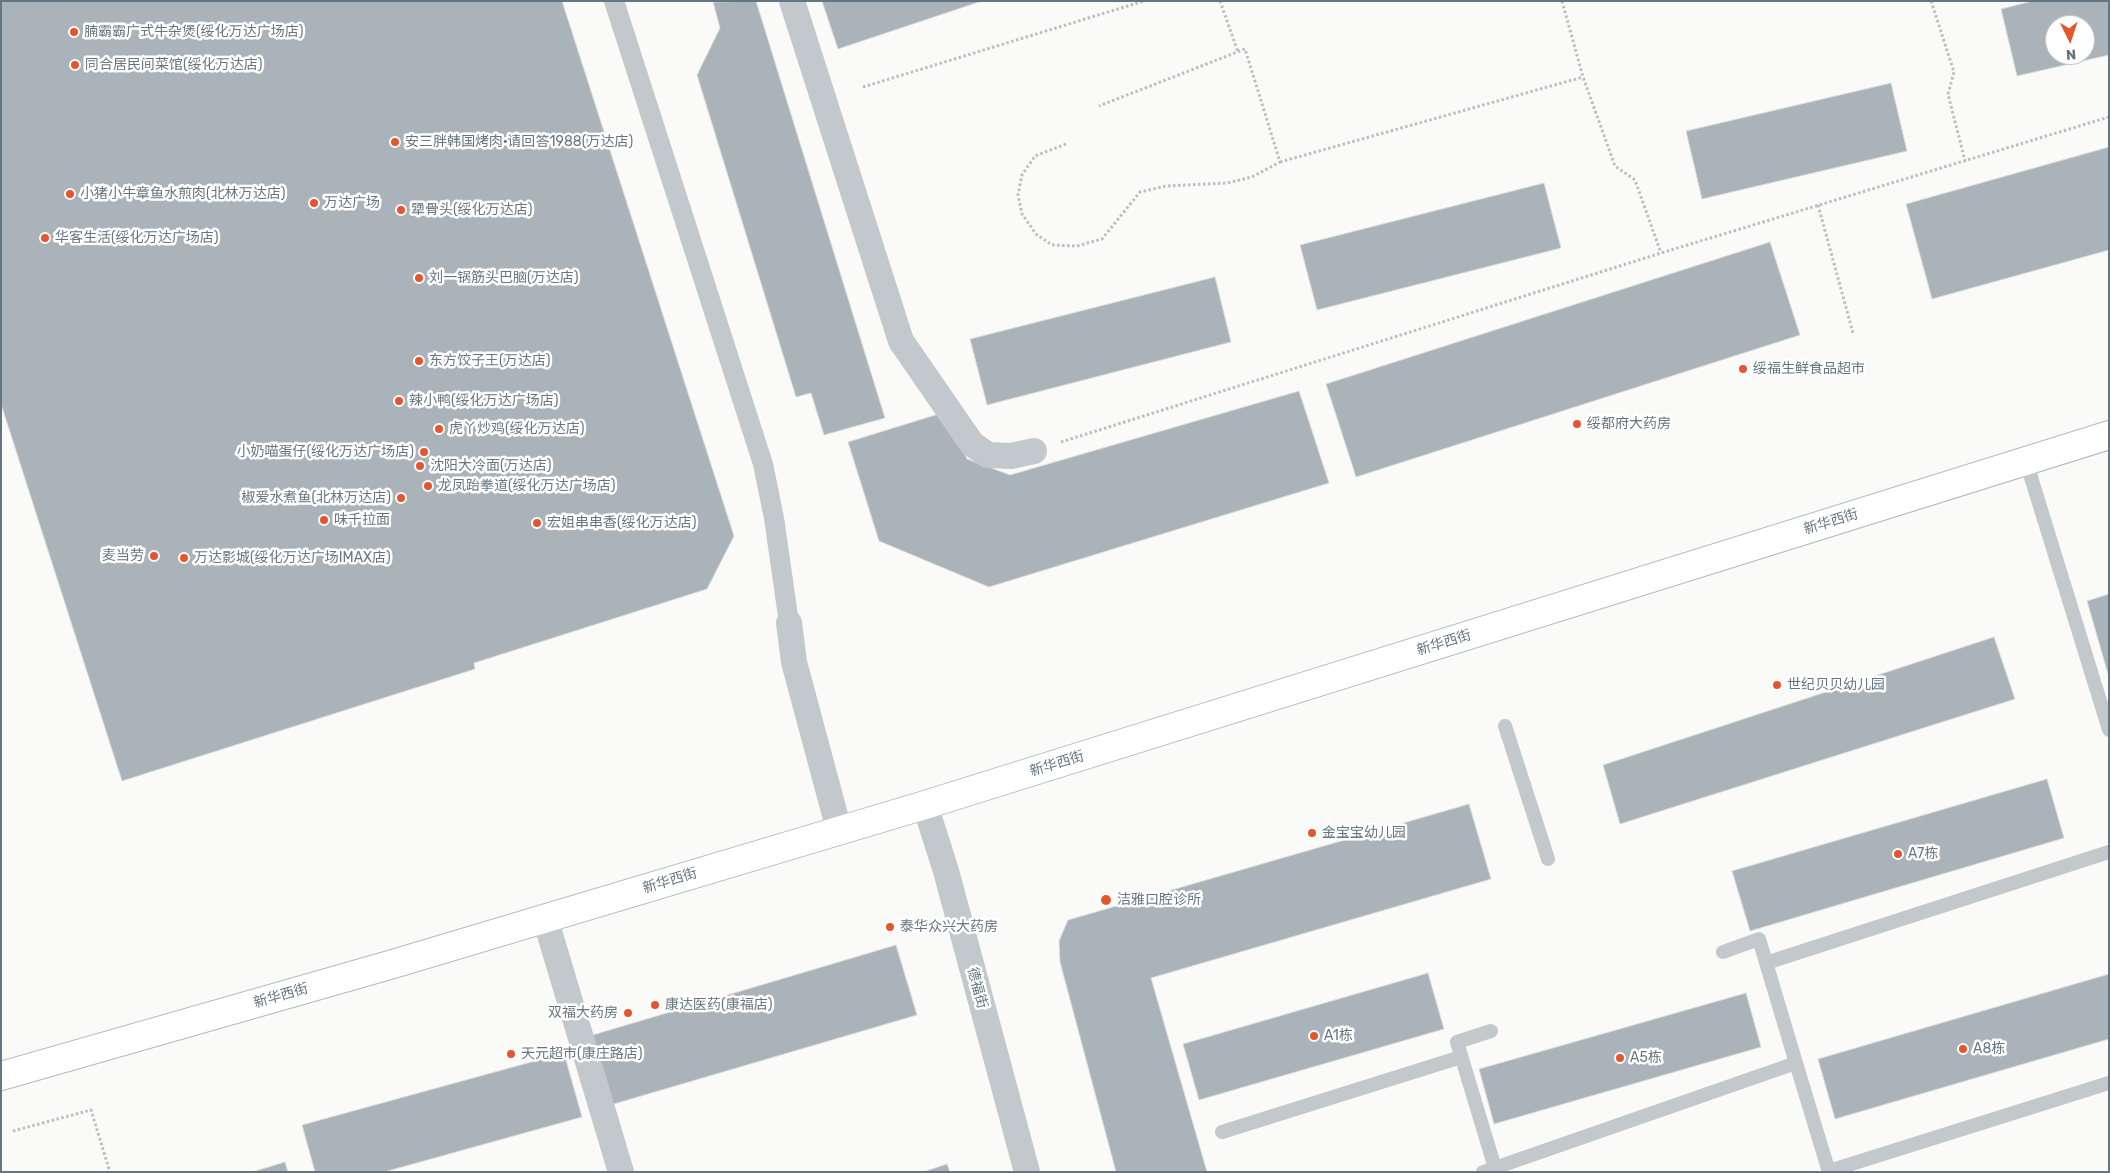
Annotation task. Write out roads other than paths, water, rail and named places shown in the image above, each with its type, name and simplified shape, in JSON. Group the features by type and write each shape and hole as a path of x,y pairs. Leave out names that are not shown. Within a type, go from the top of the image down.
{"main road":[{"name":"新华西街","path":"1,1076 925,805 2109,435"}],"street":[{"path":"614,1 764,464 774,518 794,662 839,830"},
{"path":"792,1 901,341 972,444 988,455 1011,456 1034,451"},
{"name":"德福街","path":"925,805 946,871 1027,1172"},
{"path":"545,918 621,1172"}],"lane":[{"path":"2026,461 2109,730"},
{"path":"1505,726 1548,860"},
{"path":"1766,963 2109,852"},
{"path":"1722,952 1759,939 1829,1172 2109,1083"},
{"path":"1491,1032 1457,1042 1489,1170 1796,1063"},
{"path":"1222,1132 1461,1057"}],"place":[{"name":"腩霸霸广式牛杂煲(绥化万达广场店)","path":"74,32"},
{"name":"同合居民间菜馆(绥化万达店)","path":"75,65"},
{"name":"安三胖韩国烤肉·请回答1988(万达店)","path":"395,142"},
{"name":"小猪小牛章鱼水煎肉(北林万达店)","path":"70,194"},
{"name":"万达广场","path":"314,203"},
{"name":"犟骨头(绥化万达店)","path":"401,210"},
{"name":"华客生活(绥化万达广场店)","path":"45,238"},
{"name":"刘一锅筋头巴脑(万达店)","path":"419,278"},
{"name":"东方饺子王(万达店)","path":"419,361"},
{"name":"绥福生鲜食品超市","path":"1743,369"},
{"name":"辣小鸭(绥化万达广场店)","path":"399,401"},
{"name":"绥都府大药房","path":"1577,424"},
{"name":"虎丫炒鸡(绥化万达店)","path":"439,429"},
{"name":"小奶喵蛋仔(绥化万达广场店)","path":"424,452"},
{"name":"沈阳大冷面(万达店)","path":"420,466"},
{"name":"龙凤跆拳道(绥化万达广场店)","path":"428,486"},
{"name":"椒爱水煮鱼(北林万达店)","path":"401,498"},
{"name":"味千拉面","path":"324,520"},
{"name":"宏姐串串香(绥化万达店)","path":"537,523"},
{"name":"麦当劳","path":"154,556"},
{"name":"万达影城(绥化万达广场IMAX店)","path":"184,558"},
{"name":"世纪贝贝幼儿园","path":"1777,685"},
{"name":"金宝宝幼儿园","path":"1312,833"},
{"name":"A7栋","path":"1898,854"},
{"name":"洁雅口腔诊所","path":"1106,900"},
{"name":"泰华众兴大药房","path":"890,927"},
{"name":"康达医药(康福店)","path":"655,1005"},
{"name":"双福大药房","path":"628,1013"},
{"name":"A1栋","path":"1314,1036"},
{"name":"A8栋","path":"1963,1049"},
{"name":"天元超市(康庄路店)","path":"511,1054"},
{"name":"A5栋","path":"1620,1058"}]}
